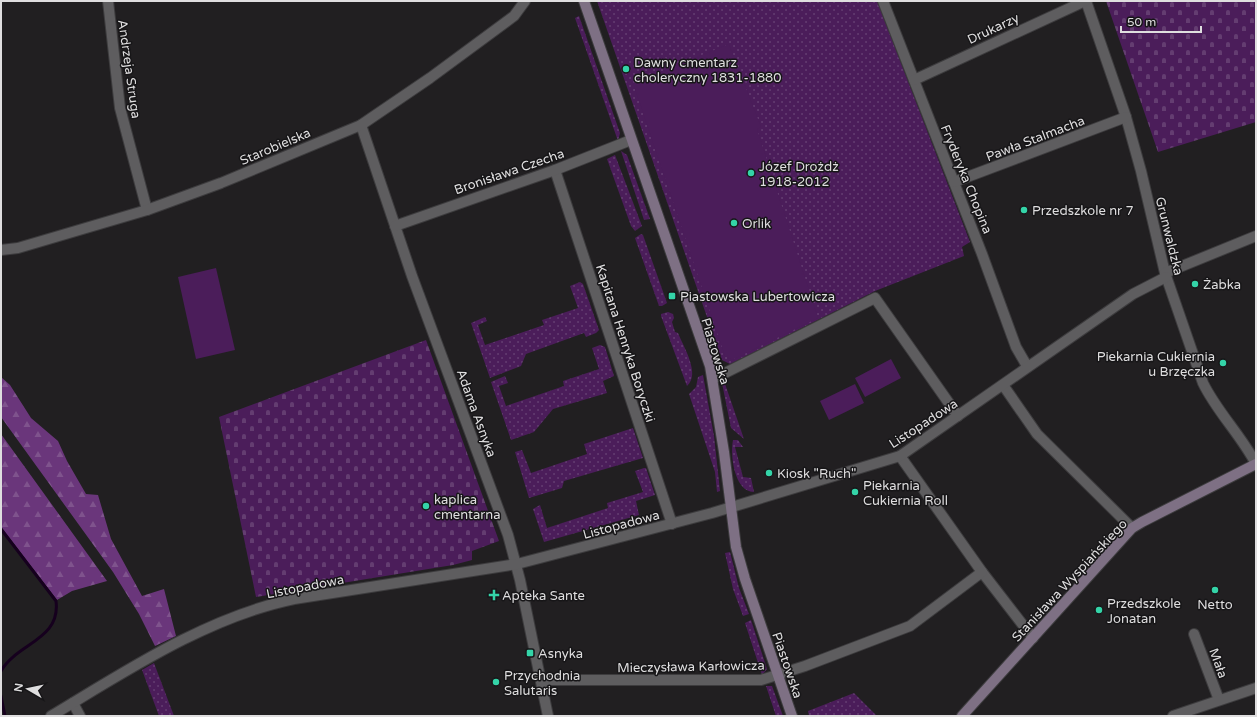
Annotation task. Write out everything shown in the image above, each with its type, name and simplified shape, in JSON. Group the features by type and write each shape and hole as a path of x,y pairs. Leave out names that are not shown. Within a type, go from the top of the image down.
{"street":[{"name":"Andrzeja Struga","path":"108,1 120,108 147,210"},
{"name":"Starobielska","path":"1,250 18,248 147,210 221,183 361,125 430,78 508,21 514,16 525,1"},
{"name":"Piastowska","path":"584,1 710,366 724,452 736,547 777,676 792,716"},
{"name":"Fryderyka Chopina","path":"883,1 954,182 1016,348 1027,366"},
{"name":"Drukarzy","path":"914,80 1085,1"},
{"name":"Grunwaldzka","path":"1085,1 1126,117 1141,171 1166,275 1203,383 1208,395 1247,447 1256,464"},
{"name":"Pawła Stalmacha","path":"954,182 1126,117"},
{"name":"Adama Asnyka","path":"361,125 395,226 508,535 516,564 548,716"},
{"name":"Bronisława Czecha","path":"395,226 555,170 631,140"},
{"name":"Kapitana Henryka Boryczki","path":"555,170 672,524"},
{"name":"Listopadowa","path":"51,716 155,654 212,627 264,606 294,599 516,564 730,508 900,456 1003,385 1027,366 1133,294 1166,275 1256,236"},
{"path":"713,379 875,298 958,416"},
{"path":"1003,385 1038,434 1132,528"},
{"path":"900,456 982,572 1033,638"},
{"name":"Stanisława Wyspiańskiego","path":"962,716 1132,528 1256,464"},
{"name":"Mieczysława Karłowicza","path":"541,680 762,680 777,676 910,626 982,572"},
{"name":"Mała","path":"1194,634 1219,700"},
{"path":"1173,716 1256,688"},
{"path":"73,703 80,716"}],"green space":[{"path":"597,1 877,1 970,242 962,247 964,256 875,291 730,364 722,360"},
{"path":"1106,1 1256,1 1256,122 1158,152"},
{"path":"579,16 620,133 618,141 575,18"},
{"name":"Orlik","path":"729,44 761,127 757,129 818,318 732,360 725,356 633,83"},
{"path":"621,151 627,155 650,219 644,220"},
{"path":"615,155 642,226 635,231 631,226 607,159"},
{"path":"641,234 643,235 667,303 662,306 659,306 635,238"},
{"path":"216,268 235,350 196,359 178,277"},
{"path":"580,282 583,284 599,330 596,333 586,337 584,333 526,354 521,366 490,378 471,323 485,317 487,321 478,325 485,345 544,325 542,320 578,308 570,286"},
{"path":"668,312 673,314 674,318 672,322 675,332 678,333 692,367 691,381 687,386 661,316 661,314"},
{"path":"426,340 499,541 472,551 472,560 453,565 256,597 219,417"},
{"path":"600,345 605,347 614,376 603,381 607,393 553,409 534,432 511,440 491,382 505,376 508,383 499,386 506,406 564,386 563,381 599,369 592,348"},
{"path":"891,359 901,378 865,397 855,378"},
{"path":"703,375 714,436 720,491 717,492 715,472 689,394 696,387 698,377"},
{"path":"1,377 10,385 31,418 58,441 67,461 86,494 98,495 111,539 142,596 164,589 176,636 155,646 139,614 113,572 1,417"},
{"path":"723,378 744,439 731,428 722,383"},
{"path":"855,384 864,403 829,420 820,401"},
{"path":"633,428 643,458 564,481 562,488 529,498 515,452 522,450 531,473 587,454 584,444"},
{"path":"1,434 107,581 72,591 57,600 1,527"},
{"path":"733,440 738,440 743,447 735,447 743,477 751,478 754,492 747,490 742,486 738,479 733,463"},
{"path":"646,468 655,495 636,501 639,515 544,542 533,509 540,505 547,528 608,508 607,503 643,492 635,471"},
{"path":"730,552 739,588 749,614 743,616 733,589 725,553"},
{"path":"751,620 767,669 762,675 745,623"},
{"path":"154,663 174,716 159,716 142,670"},
{"path":"766,686 772,686 783,716 776,716"},
{"path":"854,693 877,716 809,716 808,711"}],"waterway":[{"path":"1,529 56,601 56,614 52,624 45,633 17,654 1,671"},
{"path":"1,696 5,716"}],"place":[{"name":"Dawny cmentarz choleryczny 1831-1880","path":"626,69"},
{"name":"Józef Drożdż 1918-2012","path":"751,173"},
{"name":"Przedszkole nr 7","path":"1024,210"},
{"name":"Orlik","path":"734,223"},
{"name":"Żabka","path":"1195,284"},
{"name":"Piastowska Lubertowicza","path":"672,296"},
{"name":"Piekarnia Cukiernia u Brzęczka","path":"1223,363"},
{"name":"Kiosk \"Ruch\"","path":"769,473"},
{"name":"Piekarnia Cukiernia Roll","path":"855,492"},
{"name":"kaplica cmentarna","path":"426,506"},
{"name":"Netto","path":"1215,590"},
{"name":"Apteka Sante","path":"494,595"},
{"name":"Przedszkole Jonatan","path":"1099,610"},
{"name":"Asnyka","path":"530,653"},
{"name":"Przychodnia Salutaris","path":"496,682"}]}
